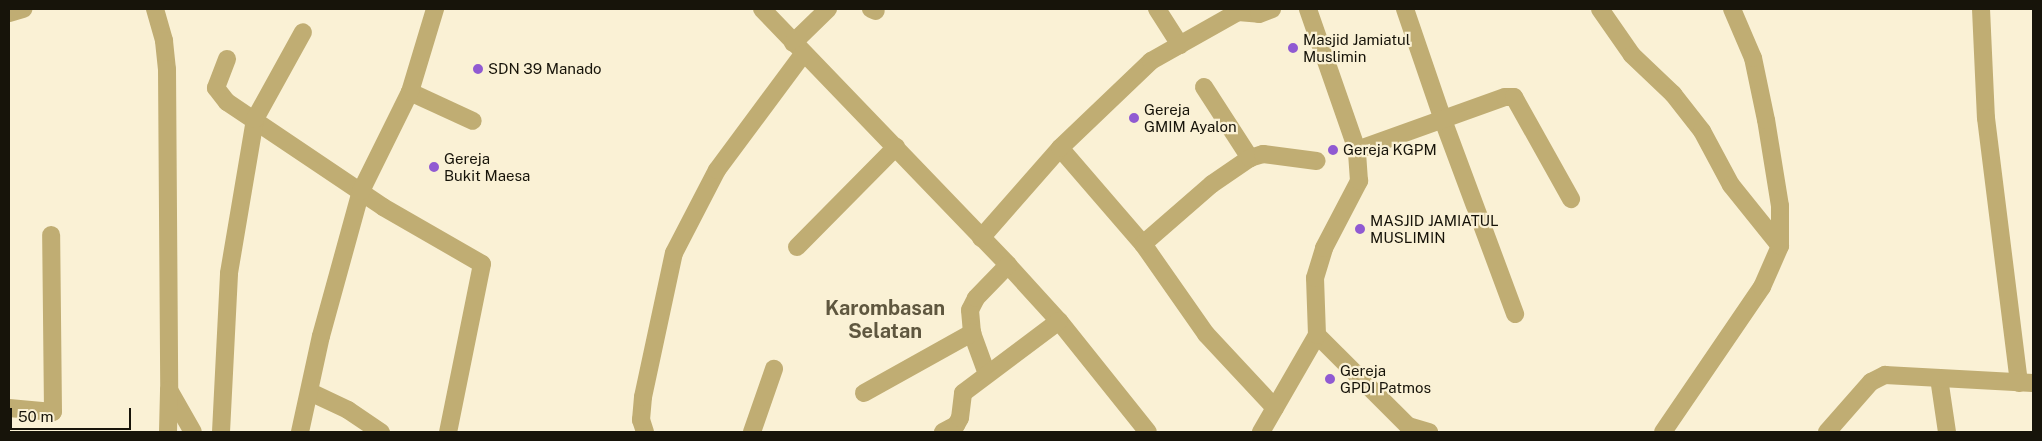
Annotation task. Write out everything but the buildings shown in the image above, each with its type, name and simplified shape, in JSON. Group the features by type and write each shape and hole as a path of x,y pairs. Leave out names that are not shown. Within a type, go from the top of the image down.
{"street":[{"path":"155,9 164,41 167,69 168,432"},
{"path":"300,432 321,336 361,191 410,92 435,9"},
{"path":"762,9 1008,265 1059,322 1145,431"},
{"path":"645,432 642,420 643,397 674,253 717,170 798,48 828,9"},
{"path":"1157,9 1180,45"},
{"path":"980,238 1060,148 1151,60 1238,12 1259,14 1272,9"},
{"path":"1261,432 1318,335 1315,278 1324,248 1359,181 1357,150 1308,9"},
{"path":"1405,9 1443,120 1515,314"},
{"path":"1600,9 1632,55 1673,94 1702,131 1731,185 1780,246"},
{"path":"1662,432 1762,287 1780,246 1780,206 1754,58 1732,9"},
{"path":"1827,432 1871,382 1885,375 2026,383 1986,118 1981,9"},
{"path":"221,432 229,273 255,119 303,32"},
{"path":"227,60 216,88 227,102 361,191 482,264 448,432"},
{"path":"1204,87 1250,158"},
{"path":"410,92 473,121"},
{"path":"1357,150 1505,96 1514,97 1571,200"},
{"path":"798,247 896,147"},
{"path":"1060,148 1143,244 1206,334 1275,408"},
{"path":"1143,244 1212,184 1250,158 1263,154 1317,161"},
{"path":"9,408 53,412 51,235"},
{"path":"988,374 972,334 970,310 976,298 1008,265"},
{"path":"943,432 956,425 960,418 963,393 1059,322"},
{"path":"864,393 972,334"},
{"path":"1318,335 1409,429 1429,432"},
{"path":"752,432 774,368"},
{"path":"1939,378 1947,432"},
{"path":"168,390 193,432"},
{"path":"310,392 348,410 381,432"}],"place":[{"name":"Masjid Jamiatul Muslimin","path":"1293,48"},
{"name":"SDN 39 Manado","path":"478,69"},
{"name":"Gereja GMIM Ayalon","path":"1134,118"},
{"name":"Gereja KGPM","path":"1333,150"},
{"name":"Gereja Bukit Maesa","path":"434,167"},
{"name":"MASJID JAMIATUL MUSLIMIN","path":"1360,229"},
{"name":"Gereja GPDI Patmos","path":"1330,379"}],"district":[{"name":"Karombasan Selatan","path":"885,320"}]}
